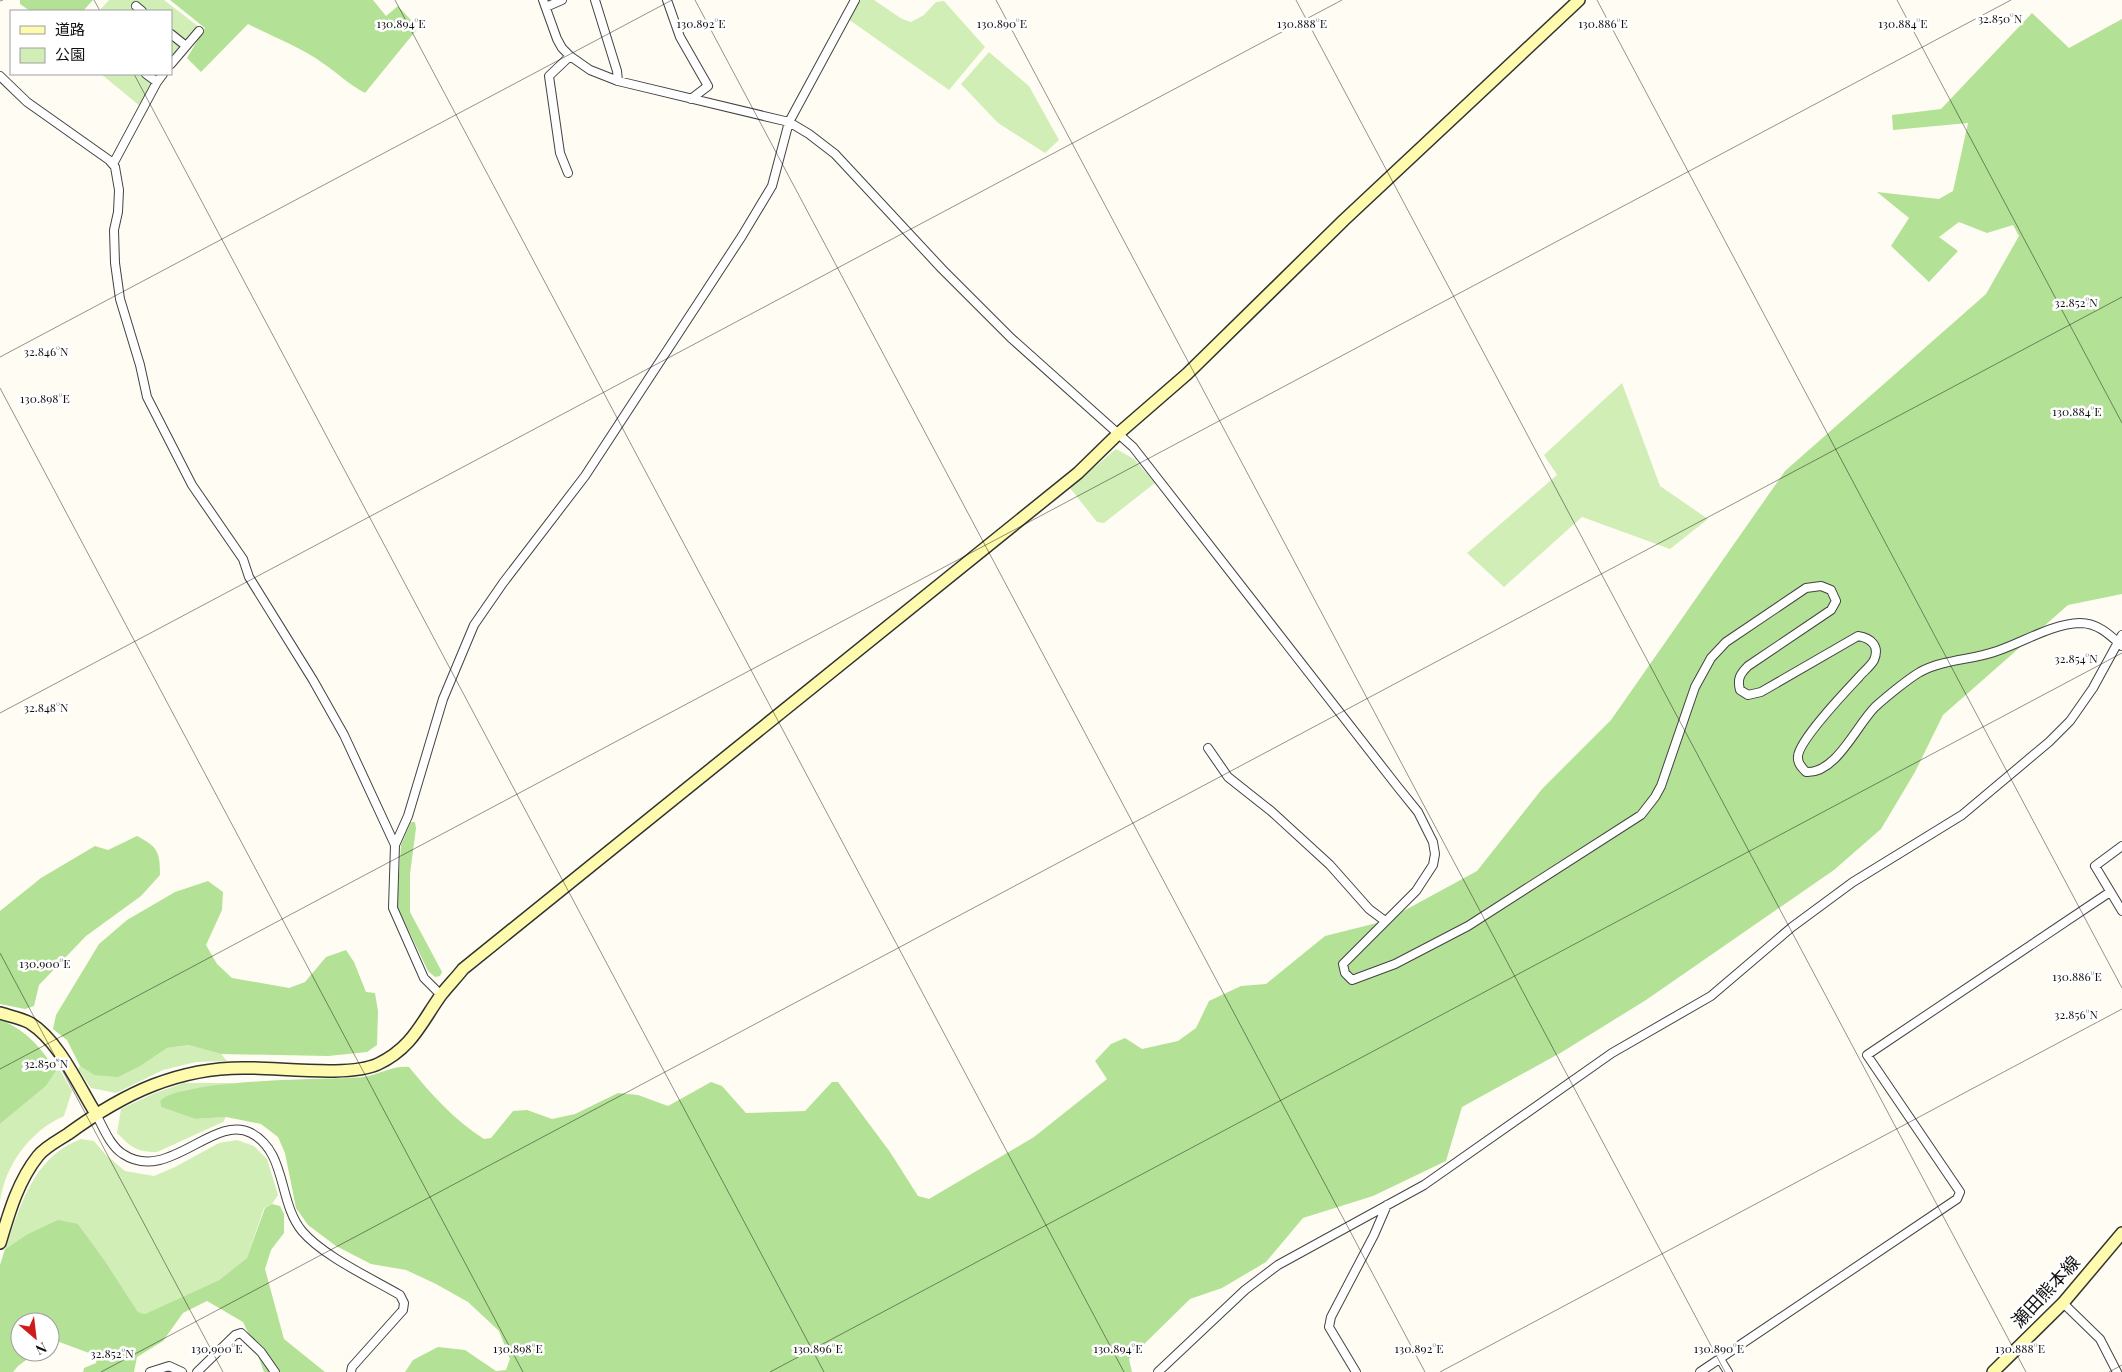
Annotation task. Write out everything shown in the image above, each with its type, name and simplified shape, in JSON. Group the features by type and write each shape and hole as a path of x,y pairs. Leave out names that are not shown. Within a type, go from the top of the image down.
{"street":[{"path":"562,0 545,4 557,39 570,56 590,70 618,81 789,122 809,134 835,154 942,269 1011,338 1119,433 1156,475 1418,812 1433,842 1435,854 1433,865 1416,891 1343,964 1345,973 1352,980 1395,964 1468,926 1641,815 1661,786 1695,686 1711,658 1726,642 1806,588 1821,586 1831,590 1836,601 1831,610 1748,666 1741,673 1738,682 1740,690 1748,694 1762,692 1858,636 1867,637 1873,642 1876,651 1874,660 1838,700 1801,747 1797,759 1800,766 1806,772 1816,773 1827,766 1875,707 1920,672 1941,664 1996,652 2062,625 2082,623 2100,627 2121,641 2093,688 2070,721 2049,742 1962,815 1853,882 1792,927 1711,996 1612,1054 1424,1185 1278,1265 1245,1290 1158,1372"},
{"path":"595,0 618,81"},
{"path":"667,0 680,37 708,86 691,99"},
{"path":"442,995 424,978 393,908 395,845 408,816 443,699 474,625 503,583 585,476 742,236 772,186 789,122 855,0"},
{"path":"0,1242 12,1202 38,1155 96,1114 144,1088 172,1077 208,1070 247,1068 354,1070 377,1064 401,1050 415,1036 442,995 463,969 1078,473 1119,433 1187,374 1344,220 1579,0"},
{"path":"172,63 199,31"},
{"path":"172,35 186,46"},
{"path":"568,173 560,153 549,76 570,56"},
{"path":"147,75 157,82"},
{"path":"112,164 157,82 163,75"},
{"path":"0,76 27,102 112,164 118,174 118,212 114,230 115,262 120,299 145,382 147,397 192,485 243,559 249,576 313,680 344,735 395,845"},
{"path":"1208,748 1228,777 1271,811 1330,865 1369,909 1385,921"},
{"path":"2122,846 2095,866 2122,911"},
{"path":"1700,1372 1957,1199 1960,1192 1866,1055 2110,892"},
{"path":"0,1013 28,1022 44,1033 57,1050 112,1142 122,1154 137,1161 165,1160 228,1129 249,1132 262,1140 271,1152 277,1166 288,1209 301,1230 326,1252 400,1295 404,1303 403,1310 352,1367 351,1372"},
{"path":"1356,1372 1329,1327 1331,1317 1374,1236 1387,1205"},
{"name":"瀬田熊本線","path":"1993,1372 2063,1303 2122,1233"},
{"path":"2063,1303 2100,1339 2117,1372"},
{"path":"197,1372 234,1335 241,1333 261,1352 274,1372"},
{"path":"1720,1359 1728,1372"},
{"path":"150,1372 169,1366 182,1372"}],"green space":[{"path":"20,0 93,0 84,10 29,10 20,4"},
{"path":"109,0 164,0 199,27 172,58 172,10 100,10"},
{"path":"170,0 373,0 386,16 398,6 418,28 365,93 306,52 248,24 201,72 187,58 205,28"},
{"path":"860,0 874,0 902,19 911,22 924,15 936,2 944,1 985,47 949,90 848,19"},
{"path":"2032,13 2069,48 2122,19 2122,594 2068,605 1943,715 1915,772 1881,829 1834,870 1646,1000 1562,1052 1462,1107 1446,1161 1373,1196 1303,1218 1266,1262 1222,1288 1190,1299 1129,1359 1132,1372 405,1372 413,1360 438,1347 465,1350 496,1371 506,1370 510,1359 499,1331 468,1302 406,1270 371,1264 336,1246 308,1225 296,1208 285,1153 278,1137 261,1124 226,1117 195,1119 161,1107 160,1101 172,1094 193,1089 249,1082 363,1077 393,1068 409,1067 443,1106 484,1139 491,1138 513,1111 527,1110 552,1119 575,1114 618,1093 638,1095 668,1106 711,1082 722,1086 746,1113 805,1111 832,1082 838,1082 890,1152 918,1196 929,1199 1034,1137 1107,1079 1095,1061 1111,1044 1125,1038 1142,1049 1178,1041 1196,1028 1209,1001 1241,986 1266,984 1325,936 1385,921 1477,871 1542,789 1611,720 1785,471 1986,294 2019,236 2013,225 1987,233 1959,222 1939,237 1958,251 1929,282 1891,246 1909,218 1877,192 1939,199 1953,191 1968,123 1893,130 1892,115 1941,109"},
{"path":"989,52 1029,86 1059,140 1045,153 998,123 961,84"},
{"path":"102,75 158,75 140,106"},
{"path":"1622,383 1660,486 1708,519 1670,549 1582,517 1504,587 1467,553 1557,475 1544,455"},
{"path":"1116,449 1134,459 1155,483 1104,523 1097,522 1070,488"},
{"path":"411,822 415,822 416,828 410,874 410,912 442,972 440,976 435,977 428,971 397,906 401,845"},
{"path":"137,836 154,847 158,855 160,875 141,896 86,936 39,985 34,1006 25,1009 0,1004 0,911 41,878 95,846 108,850"},
{"path":"208,881 223,892 222,910 206,945 217,964 232,978 289,988 305,982 326,957 346,950 354,962 366,992 375,993 378,1011 377,1045 367,1052 328,1056 221,1054 189,1045 167,1048 142,1065 118,1077 94,1075 80,1066 67,1040 53,1029 56,1015 99,944 127,920 175,892"},
{"path":"0,1020 25,1034 45,1055 56,1071 46,1086 0,1124"},
{"path":"190,1045 221,1054 227,1061 196,1062 163,1070 116,1093 91,1088 78,1069 80,1066 94,1075 142,1065 167,1048"},
{"path":"60,1070 72,1091 64,1116 40,1131 21,1151 7,1175 0,1202 0,1124 46,1086 56,1071"},
{"path":"184,1083 235,1083 185,1090 160,1101 161,1107 195,1119 226,1117 223,1122 157,1152 134,1148 117,1133 121,1109 155,1093"},
{"path":"81,1139 94,1141 106,1155 125,1171 154,1176 219,1143 237,1140 254,1146 267,1159 278,1195 272,1204 264,1208 247,1258 219,1280 145,1314 138,1312 78,1224 26,1235 5,1249 23,1200 40,1170 65,1147"},
{"path":"272,1204 280,1206 284,1214 284,1233 271,1250 265,1269 284,1339 325,1372 264,1372 243,1322 207,1301 183,1313 163,1341 137,1357 134,1372 83,1372 84,1368 96,1363 97,1356 60,1342 60,1312 10,1312 10,1362 23,1362 13,1372 0,1372 0,1265 5,1249 26,1235 58,1220 78,1224 138,1312 145,1314 219,1280 247,1258 265,1208"}]}
